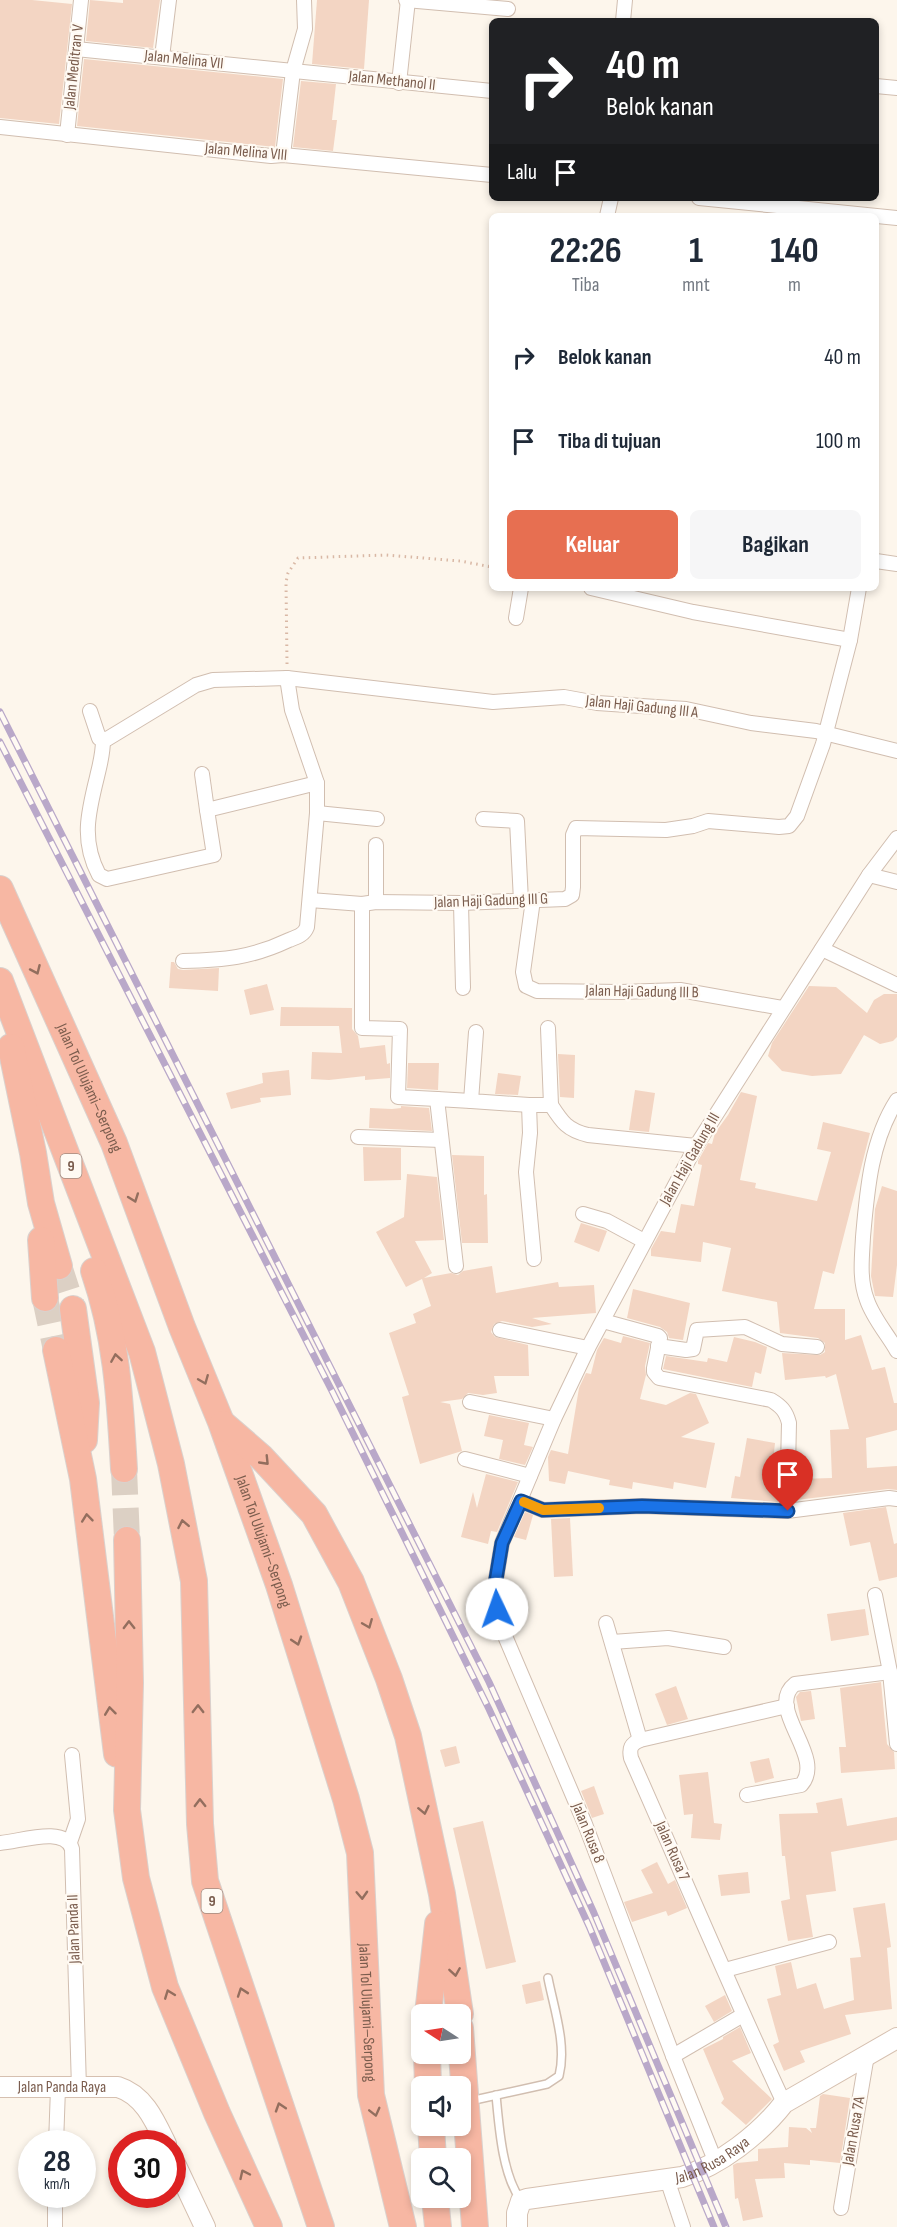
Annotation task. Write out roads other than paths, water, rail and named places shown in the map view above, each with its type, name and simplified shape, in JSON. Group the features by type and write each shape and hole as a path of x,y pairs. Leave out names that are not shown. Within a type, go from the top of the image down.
{"highway":[{"name":"Jalan Tol Ulujami–Serpong","path":"0,889 114,1143 182,1327 221,1422 279,1585 346,1799 360,1853 371,2096 403,2227"},
{"name":"9","path":"0,981 142,1352 171,1464 194,1581 200,1824 205,1881 321,2227"},
{"path":"0,1003 15,1060 41,1203 59,1266"},
{"path":"15,1060 66,1186 103,1297 117,1360 124,1469"},
{"path":"41,1203 41,1258 45,1298"},
{"path":"73,1309 86,1403 83,1479"},
{"path":"56,1350 83,1479 112,1724 136,1878 165,1987 216,2113 269,2227"},
{"path":"221,1422 261,1457 314,1514 351,1582 389,1679 408,1736 442,1894 458,2004"},
{"path":"127,1540 130,1683 127,1810"},
{"path":"429,2004 442,1894"},
{"path":"468,2136 475,2227"},
{"path":"436,2208 438,2227"}],"street":[{"name":"Jalan Meditran V","path":"67,135 81,0"},
{"path":"162,57 169,0"},
{"path":"283,155 293,71 305,29 304,0"},
{"path":"399,83 407,0 508,10"},
{"path":"623,18 625,0"},
{"name":"Jalan Melina VII","path":"76,49 293,71"},
{"name":"Jalan Methanol II","path":"293,71 489,91"},
{"path":"879,86 897,88"},
{"name":"Jalan Melina VIII","path":"0,127 271,156 283,155 489,174"},
{"path":"729,201 848,213"},
{"path":"879,216 897,218"},
{"path":"879,561 897,564"},
{"path":"516,618 520,591"},
{"path":"604,591 693,612 850,640"},
{"name":"Jalan Haji Gadung III G","path":"310,900 369,903 461,903 565,898 572,895 573,835 576,828 666,830 708,821 789,826 797,816 826,733 850,640 858,591"},
{"path":"183,961 230,959 265,951 300,936 307,927 317,813 317,783 292,710 287,678"},
{"name":"Jalan Haji Gadung III A","path":"103,740 196,685 213,680 287,678 493,702 564,698 597,703 686,709 751,723 826,733"},
{"path":"90,711 99,738 103,740 103,755 87,832 87,844 99,875 107,879 214,855 202,774"},
{"path":"826,733 897,751"},
{"path":"207,810 317,783"},
{"path":"317,813 377,819"},
{"path":"483,819 517,821 527,901"},
{"name":"Jalan Haji Gadung III","path":"521,1501 554,1419 588,1348 696,1146 782,1008 869,875 897,838"},
{"path":"376,845 369,903 362,1028 400,1029 398,1098 529,1106 551,1105"},
{"path":"869,875 897,882"},
{"name":"Jalan Haji Gadung III B","path":"527,901 523,972 526,986 537,991 695,991 782,1008"},
{"path":"461,903 463,988"},
{"path":"822,949 897,985"},
{"path":"548,1028 551,1105 560,1119 573,1131 588,1135 696,1146"},
{"path":"475,1101 476,1032"},
{"path":"437,1099 456,1266"},
{"path":"897,1100 882,1129 866,1196 861,1273 867,1301 897,1351"},
{"path":"529,1106 530,1133 526,1172 534,1259"},
{"path":"358,1137 441,1140"},
{"path":"583,1214 608,1221 644,1241"},
{"path":"603,1321 654,1334 660,1338 654,1368 659,1378 771,1400 780,1405 789,1422 788,1511"},
{"path":"658,1346 693,1349 698,1330 745,1327 782,1344 817,1347"},
{"path":"500,1330 588,1348"},
{"path":"470,1402 554,1419"},
{"path":"465,1459 530,1476"},
{"path":"521,1501 543,1510 642,1506 788,1511 889,1498 897,1499"},
{"name":"Jalan Rusa 8","path":"521,1501 502,1543 496,1579 497,1609 505,1636 585,1824 716,2163"},
{"path":"875,1595 890,1672 897,1744"},
{"path":"606,1623 640,1740 787,1706"},
{"path":"612,1642 668,1638 724,1647"},
{"path":"747,1795 801,1785 806,1780 807,1763 787,1706 788,1689 795,1684 890,1672"},
{"name":"Jalan Rusa 7","path":"640,1740 633,1743 629,1750 631,1758 743,2015 784,2103"},
{"name":"Jalan Panda II","path":"72,1755 78,1819 70,1842 79,2088"},
{"path":"0,1844 55,1836 70,1842"},
{"path":"725,1970 829,1942"},
{"path":"673,2056 743,2015"},
{"name":"Jalan Rusa Raya","path":"521,2201 560,2193 682,2177 716,2163 772,2119 784,2103 897,2038"},
{"name":"Jalan Rusa 7A","path":"841,2208 867,2055"},
{"name":"Jalan Panda Raya","path":"0,2088 118,2087 129,2090 146,2107 159,2130"},
{"path":"56,2130 58,2088"},
{"path":"667,2179 683,2227"},
{"path":"186,2187 205,2227"},
{"path":"517,2227 517,2213 521,2201"},
{"path":"55,2227 56,2208"}],"lane":[{"path":"471,2101 547,2084 559,2076 562,2062 561,2046 548,1978"},
{"path":"496,2095 500,2138 513,2190 521,2201"}],"tunnel":[{"path":"59,1266 73,1309"},
{"path":"45,1298 56,1350"},
{"path":"124,1469 127,1540"}],"railway":[{"path":"0,712 489,1682 594,1913 726,2227"},
{"path":"0,742 333,1393 489,1709 589,1926 714,2227"}]}
